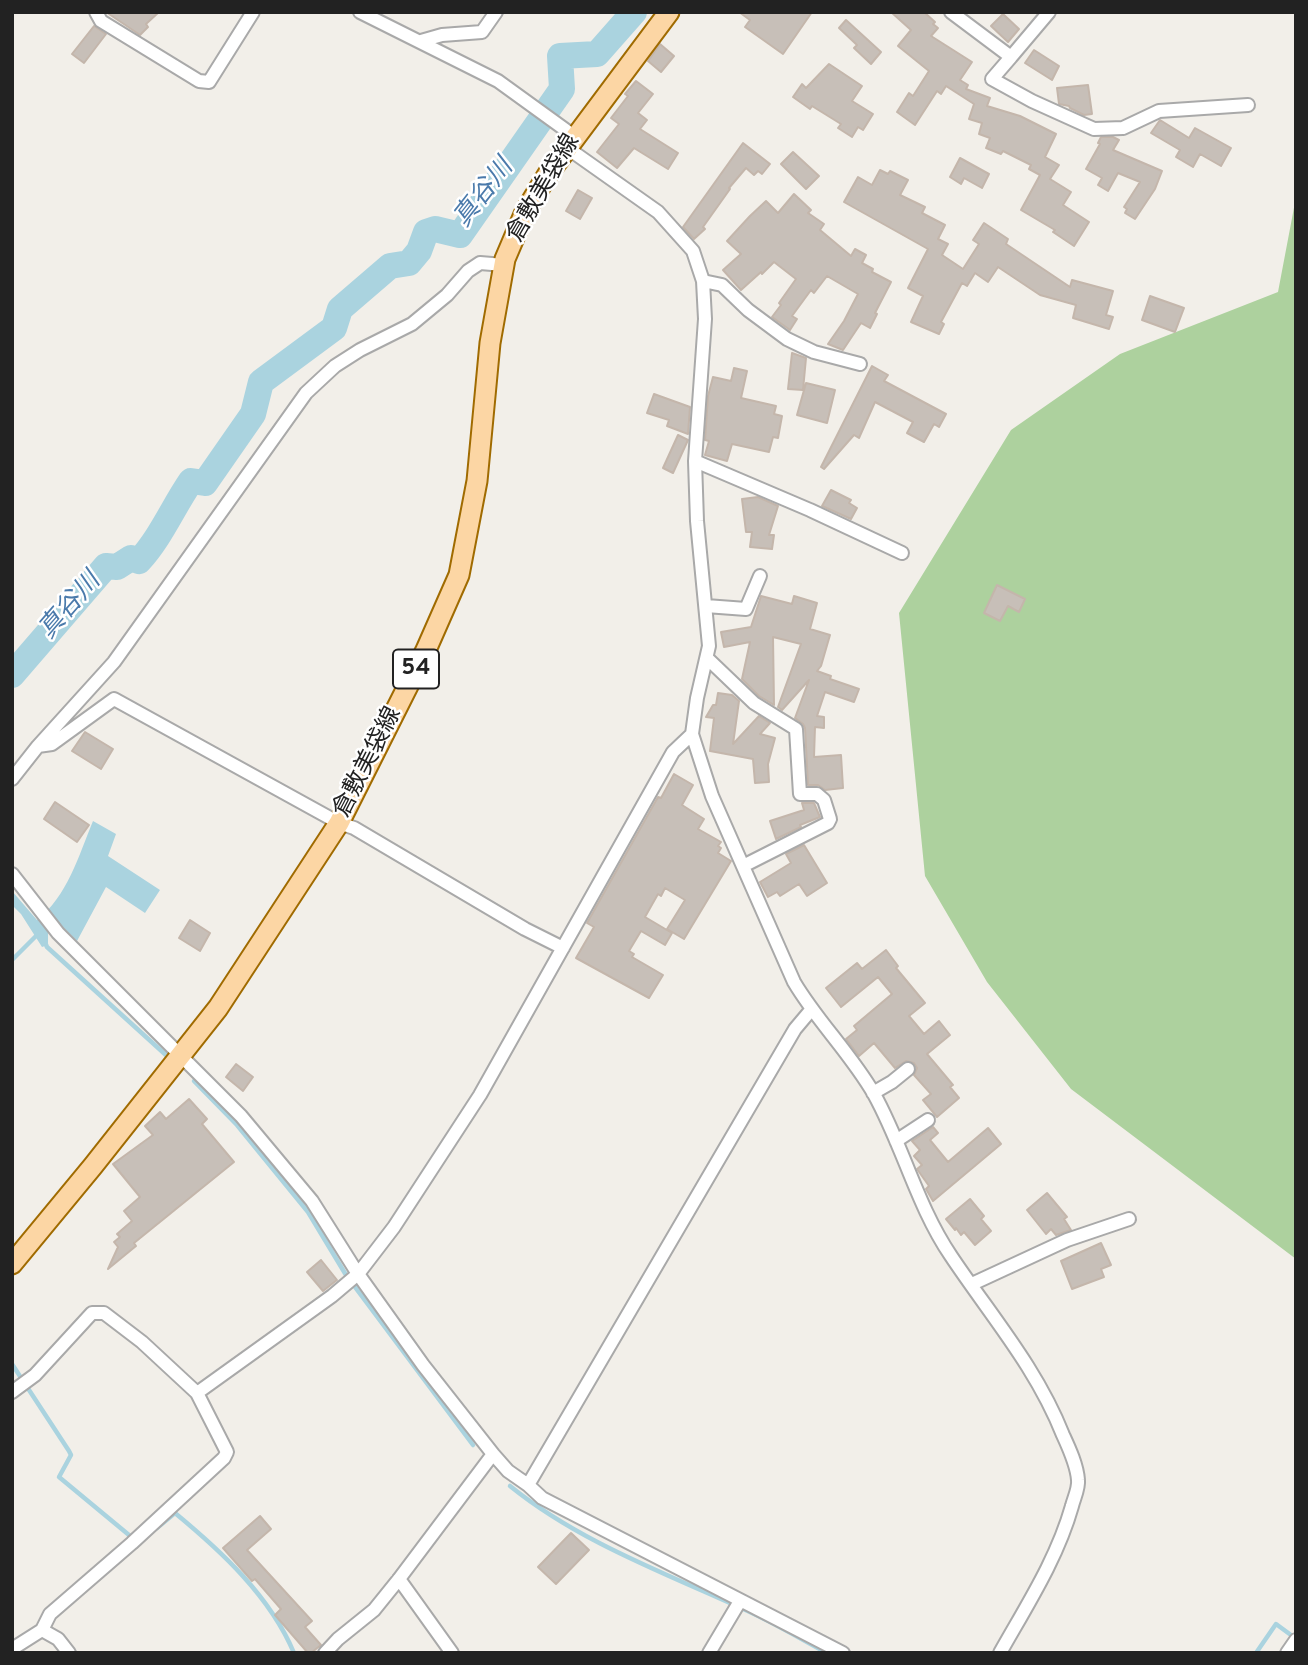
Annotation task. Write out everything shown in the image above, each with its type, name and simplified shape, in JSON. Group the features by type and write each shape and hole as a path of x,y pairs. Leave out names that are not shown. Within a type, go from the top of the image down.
{"main road":[{"name":"倉敷美袋線","path":"12,1264 102,1156 218,1007 339,822 426,650 459,575 477,481 490,343 504,265 526,212 566,136 669,12"}],"street":[{"path":"96,12 101,20 199,81 209,82 253,12"},
{"path":"360,12 504,85 657,212 693,251 703,281 705,319 695,461 708,659 697,698 692,734 712,796 745,865 794,982 811,1010 873,1093 918,1195 950,1255 1022,1355 1052,1405 1078,1482 1055,1555 1000,1653"},
{"path":"421,41 442,35 482,32 496,12"},
{"path":"951,12 1011,57"},
{"path":"1049,12 992,79 1032,102 1094,129 1124,128 1159,111 1248,105"},
{"path":"12,779 114,662 306,393 318,380 360,350 412,324 480,263 504,265"},
{"path":"703,281 722,285 748,310 787,339 814,352 860,364"},
{"path":"695,461 902,553"},
{"path":"706,606 746,608 760,576"},
{"path":"708,659 754,703 796,729 800,794 817,794 824,800 830,819 828,823 745,865"},
{"path":"38,746 52,744 114,699 354,828 525,929 563,948"},
{"path":"197,1393 353,1279 394,1227 480,1095 673,752 692,734"},
{"path":"12,874 58,933 242,1116 312,1201 353,1279 508,1471 542,1498 738,1605 843,1653"},
{"path":"528,1485 795,1029 811,1010"},
{"path":"873,1093 908,1069"},
{"path":"896,1141 928,1120"},
{"path":"972,1284 1067,1240 1129,1219"},
{"path":"12,1649 42,1630 50,1614 135,1541 224,1458 227,1452 197,1393 142,1342 104,1313 92,1313 20,1386"},
{"path":"326,1653 338,1639 374,1610 492,1454"},
{"path":"399,1579 452,1653"},
{"path":"709,1653 738,1605"},
{"path":"42,1630 58,1639 69,1653"},
{"path":"1287,1653 1295,1640"}],"green space":[{"path":"1296,197 1296,1259 1071,1089 987,982 925,876 899,613 1011,430 1120,354 1278,292"}],"water":[{"path":"93,821 116,834 108,856 160,890 145,913 106,887 77,941 58,922 48,931 48,945 42,947 12,905 12,891 37,920 64,888"}],"building":[{"path":"106,12 159,12 146,24 148,27 140,35"},
{"path":"739,12 812,12 783,54 745,27 750,20"},
{"path":"891,12 924,12 938,28 931,36 972,62 960,80 968,85 966,89 990,98 987,106 1020,116 1056,134 1045,157 1059,165 1050,179 1071,192 1063,205 1089,222 1074,246 1053,232 1055,230 1021,210 1040,175 1029,169 1031,165 1003,151 1001,154 986,148 990,138 979,134 982,123 969,119 974,104 946,86 941,94 937,91 915,125 897,112 909,93 913,96 929,71 898,46 911,30"},
{"path":"1003,14 1019,29 1008,42 991,26"},
{"path":"846,20 881,52 871,64 854,48 857,45 839,28"},
{"path":"94,26 106,34 84,63 72,54"},
{"path":"660,44 674,56 661,72 648,61"},
{"path":"1034,50 1059,66 1052,80 1025,63"},
{"path":"829,64 862,86 852,101 873,114 863,130 858,127 852,137 838,128 841,124 812,106 810,109 793,97 802,84 806,88"},
{"path":"636,81 653,94 638,113 647,120 640,129 678,153 668,169 634,148 617,168 597,152 619,124 611,118"},
{"path":"1088,85 1092,114 1084,115 1069,106 1059,104 1057,88"},
{"path":"1160,120 1189,138 1195,128 1231,148 1221,166 1200,154 1193,167 1176,157 1180,150 1151,133"},
{"path":"1101,137 1119,140 1113,150 1162,171 1155,189 1135,219 1125,213 1127,209 1124,207 1140,182 1118,173 1108,191 1098,185 1102,178 1086,169"},
{"path":"743,143 770,164 762,174 758,171 754,175 746,168 729,188 703,227 705,229 694,239 683,227"},
{"path":"793,152 819,176 806,189 781,164"},
{"path":"960,158 989,174 982,188 964,178 961,184 950,177"},
{"path":"880,170 888,174 890,171 908,180 900,195 925,207 922,213 945,225 938,239 948,244 942,255 963,269 979,244 973,240 984,223 1008,239 1006,244 1070,287 1072,280 1113,291 1106,315 1113,317 1109,329 1073,318 1076,305 1040,295 998,267 988,282 975,273 967,286 962,283 941,322 944,324 939,334 911,322 923,296 908,288 928,249 844,202 858,177 872,185"},
{"path":"578,190 592,198 580,219 566,211"},
{"path":"794,194 811,210 808,213 824,224 820,230 851,256 855,249 866,255 862,263 891,282 870,328 861,323 843,350 828,344 858,294 827,276 814,293 811,290 792,316 797,319 790,330 772,317 796,279 774,262 741,290 723,270 741,254 727,241 750,216 766,201 778,213"},
{"path":"1150,296 1184,308 1175,332 1142,320"},
{"path":"792,353 806,358 803,390 788,389"},
{"path":"872,366 888,375 884,381 946,414 939,427 934,424 924,442 907,433 913,422 875,402 859,438 854,435 824,469 821,467"},
{"path":"734,368 747,371 741,398 776,406 774,414 782,416 778,438 773,437 769,452 732,444 727,461 705,455 709,441 705,440 708,396 713,377 731,381"},
{"path":"806,383 835,390 827,423 797,415"},
{"path":"654,394 690,407 688,434 667,426 669,420 647,413"},
{"path":"678,435 688,440 673,473 663,468"},
{"path":"831,490 851,500 849,503 857,508 851,519 822,506"},
{"path":"758,497 778,506 769,535 774,535 772,549 750,547 752,532 746,532 742,499"},
{"path":"997,585 1025,599 1019,612 1008,606 1000,621 984,613"},
{"path":"761,596 792,604 794,596 817,603 810,629 830,635 817,671 831,676 830,679 859,689 854,702 825,692 817,716 824,717 824,728 815,727 814,757 841,755 843,788 825,790 818,785 808,785 805,728 795,718 809,680 782,710 778,707 801,644 773,637 774,705 759,696 742,679 750,642 724,647 721,632 751,627"},
{"path":"718,693 732,695 739,701 733,744 759,716 770,723 760,734 775,738 768,764 769,782 755,783 753,759 710,751 714,718 706,717 713,705 716,705"},
{"path":"85,732 113,749 101,769 72,751"},
{"path":"674,774 693,785 682,805 704,819 698,829 721,842 718,853 731,861 684,939 667,929 685,900 665,888 661,896 658,894 645,917 672,933 665,945 641,931 629,951 634,954 632,957 663,975 649,998 576,958 594,927 587,923 658,797 661,798"},
{"path":"55,802 89,825 77,842 44,819"},
{"path":"802,803 814,803 820,817 776,839 770,821 804,810"},
{"path":"804,845 827,883 807,896 799,884 780,896 777,892 768,897 760,882 791,863 786,854"},
{"path":"190,920 210,933 200,951 179,938"},
{"path":"886,950 898,966 896,968 925,1003 909,1016 924,1034 939,1021 950,1035 927,1054 953,1085 950,1087 959,1098 937,1117 923,1100 931,1094 914,1075 917,1068 914,1063 906,1061 895,1068 874,1043 859,1056 846,1039 857,1030 854,1026 892,994 878,977 841,1007 826,988 857,963 862,969"},
{"path":"236,1064 253,1077 243,1091 226,1077"},
{"path":"189,1099 207,1119 202,1124 234,1162 134,1243 136,1246 108,1269 118,1247 114,1242 120,1237 117,1234 132,1221 124,1211 140,1197 113,1164 153,1135 145,1126 160,1112 166,1119"},
{"path":"933,1127 938,1133 930,1140 948,1162 988,1128 1001,1144 933,1201 926,1189 929,1186 917,1169 922,1165 914,1156 920,1150 912,1141"},
{"path":"1047,1193 1067,1217 1064,1219 1071,1230 1056,1235 1051,1229 1046,1234 1027,1210"},
{"path":"970,1199 984,1216 981,1219 991,1231 975,1245 964,1232 961,1235 946,1219"},
{"path":"1101,1243 1111,1265 1101,1269 1104,1277 1072,1289 1061,1261"},
{"path":"321,1260 337,1280 323,1291 307,1272"},
{"path":"260,1516 271,1529 247,1550 312,1621 305,1627 321,1645 311,1653 308,1653 275,1615 281,1609 223,1548"},
{"path":"571,1533 589,1550 556,1584 538,1567"}],"waterway":[{"name":"真谷川","path":"12,675 106,566 117,567 131,558 139,561 154,542 191,481 205,483 253,414 261,382 334,328 340,309 390,266 409,263 419,251 426,232 435,229 460,235 562,89 560,56 597,54 634,12"},
{"path":"12,960 39,933"},
{"path":"44,940 47,947 167,1056"},
{"path":"194,1081 237,1125 308,1212 346,1275 473,1445"},
{"path":"12,1364 71,1455 59,1477 135,1540"},
{"path":"510,1486 536,1506 592,1539 752,1613 827,1653"},
{"path":"157,1528 175,1513 210,1543 243,1576 272,1612 294,1653"},
{"path":"1256,1653 1276,1624 1295,1638"}]}
